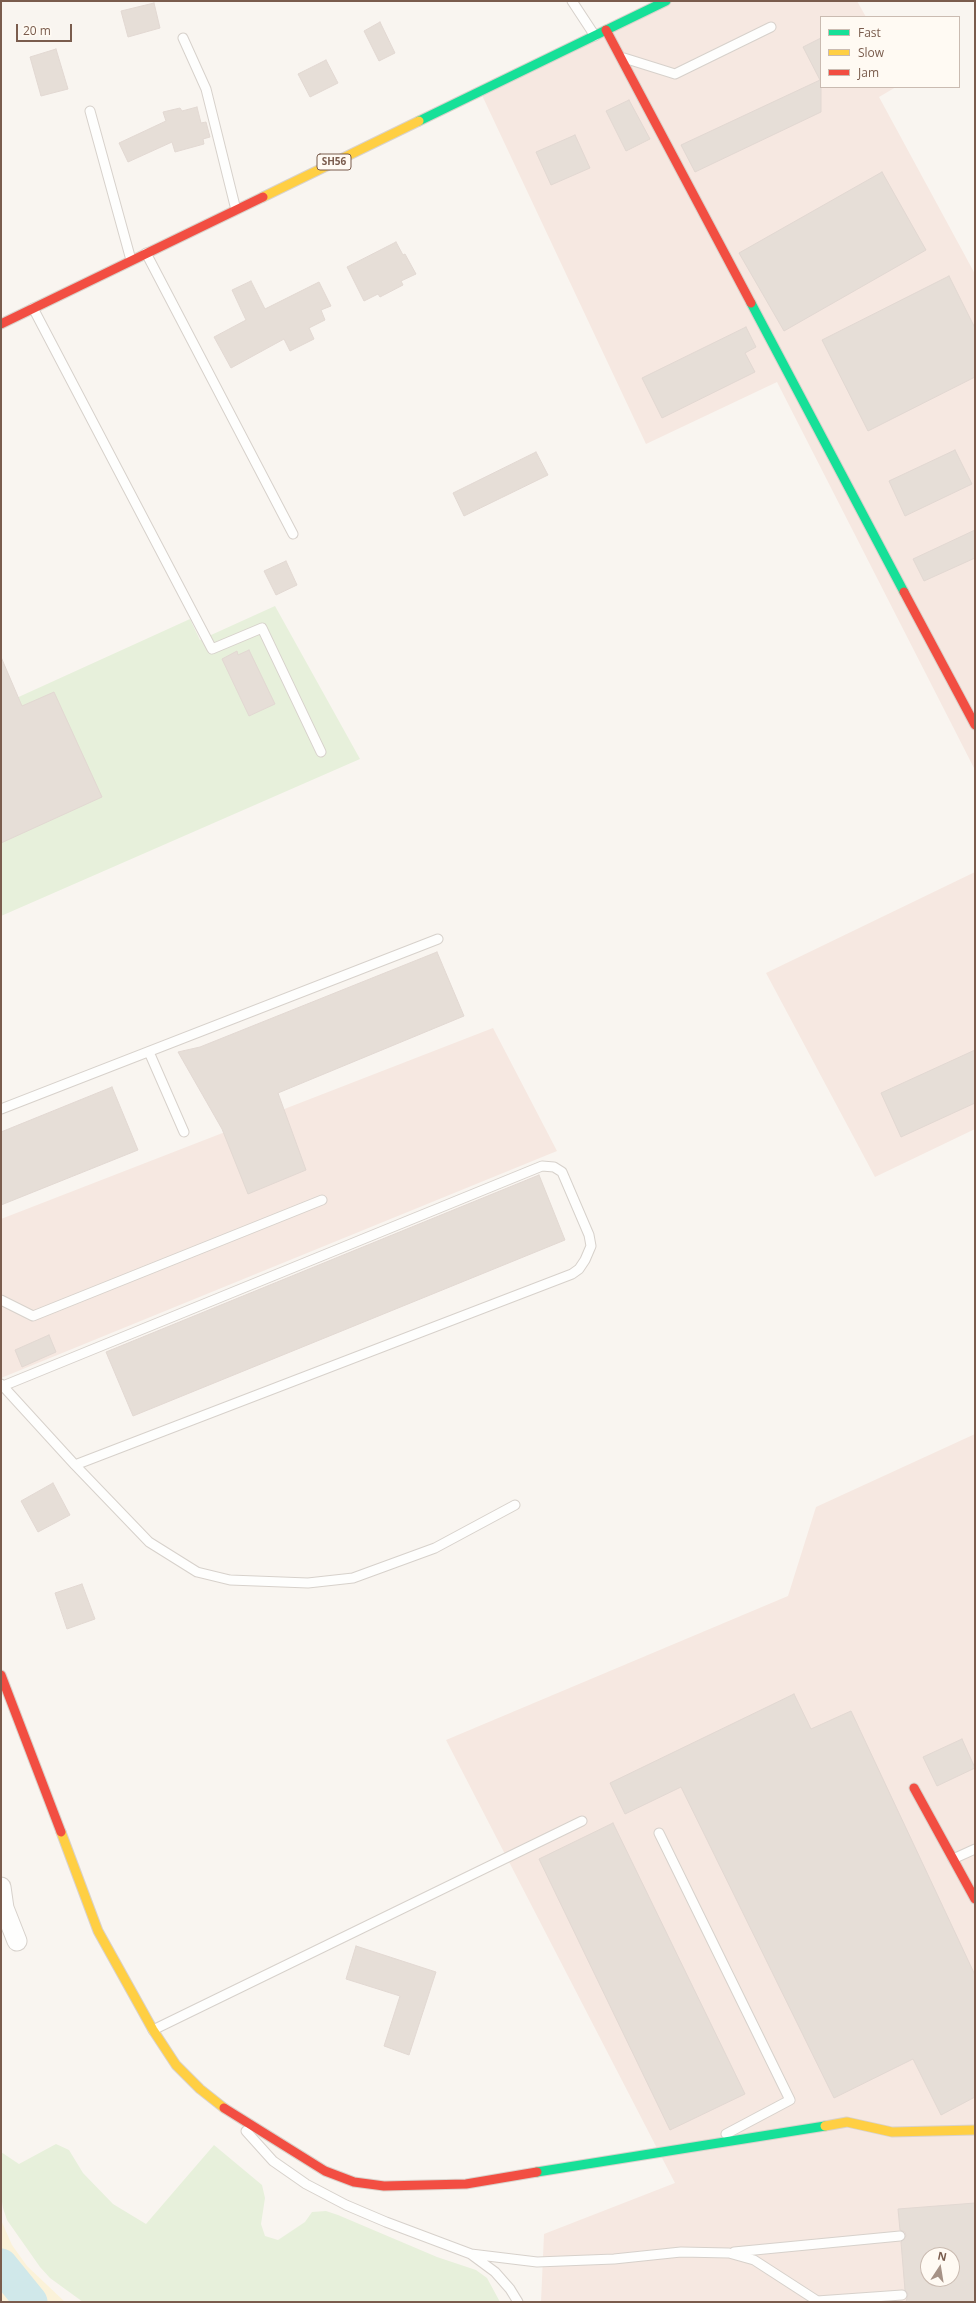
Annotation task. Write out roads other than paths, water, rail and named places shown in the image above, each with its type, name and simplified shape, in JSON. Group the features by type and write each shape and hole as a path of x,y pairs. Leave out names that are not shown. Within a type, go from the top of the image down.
{"street":[{"name":"SH56","path":"1,324 666,1"},
{"path":"606,30 975,726"},
{"path":"1,1675 98,1932 153,2030 176,2065 225,2109 325,2171 354,2182 384,2186 466,2184 847,2122 892,2132 975,2130"},
{"path":"914,1788 975,1899"},
{"path":"1,1887 4,1908 17,1941"}],"lane":[{"path":"572,1 594,36"},
{"path":"620,57 675,74 771,27"},
{"path":"183,38 206,89 236,210"},
{"path":"90,111 131,260"},
{"path":"146,253 293,534"},
{"path":"32,308 212,649 262,628 322,752"},
{"path":"1,1109 438,939"},
{"path":"149,1052 184,1132"},
{"path":"76,1465 572,1274 580,1269 591,1246 568,1181 562,1172 554,1167 542,1166 532,1169 2,1385 76,1465 149,1542 197,1572 230,1580 308,1583 353,1578 435,1548 515,1505"},
{"path":"1,1300 33,1316 322,1200"},
{"path":"153,2030 582,1821"},
{"path":"659,1833 790,2100 703,2146"},
{"path":"953,1859 975,1849"},
{"path":"225,2109 273,2161 306,2184 366,2214 471,2254 537,2262 614,2259 680,2252 729,2253 900,2236"},
{"path":"729,2253 754,2260 818,2302 902,2295"},
{"path":"471,2254 495,2272 510,2289 518,2302"}],"waterway":[{"path":"1,2265 31,2302"}]}
